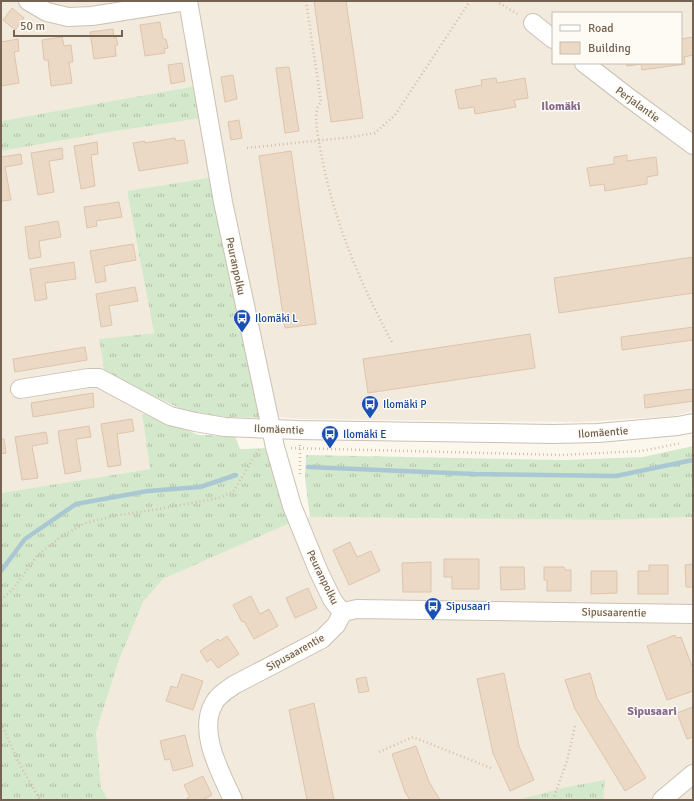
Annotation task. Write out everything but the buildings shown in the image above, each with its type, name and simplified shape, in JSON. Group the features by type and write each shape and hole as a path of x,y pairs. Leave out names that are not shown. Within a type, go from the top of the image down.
{"street":[{"path":"28,1 47,12 68,17 92,16 187,1"},
{"name":"Peuranpolku","path":"187,1 223,202 275,447 292,506 318,570 332,599 343,612"},
{"path":"533,23 552,38"},
{"name":"Perjalantie","path":"585,64 693,145"},
{"name":"Ilomäentie","path":"20,389 88,378 99,378 170,416 225,427 598,434 678,426 693,423"},
{"name":"Sipusaarentie","path":"233,800 210,744 207,730 214,703 223,693 234,685 322,639 336,625 343,612 357,609 693,614"},
{"path":"662,800 693,774"}],"path":[{"path":"306,1 321,102 317,110 318,141 326,180 346,246 373,308 392,342"},
{"path":"247,148 352,137 375,132 395,115 470,1"},
{"path":"496,1 533,23"},
{"path":"1,600 13,589 36,556 59,538 85,523 119,515 219,498 233,492 271,429"},
{"path":"275,447 562,455 642,451 686,442"},
{"path":"1,723 19,763 40,800"},
{"path":"554,800 567,761 574,726"},
{"path":"379,752 412,737 491,768"}],"shaded area":[{"path":"1,1 693,1 693,411 674,416 579,422 301,419 268,416 203,85 1,121"},
{"path":"202,118 213,177 127,191 154,333 100,339 105,373 142,413 150,469 1,493 1,151"},
{"name":"Sipusaari","path":"310,517 609,520 693,517 693,800 108,800 101,787 96,732 119,660 143,602 163,579 290,523"}],"green space":[{"path":"196,86 202,118 1,151 1,121"},
{"path":"213,177 262,418 196,416 105,373 99,339 154,333 127,191"},
{"path":"142,413 199,435 235,436 240,449 269,448 290,523 163,579 143,602 119,660 96,732 101,787 108,800 1,800 1,493 150,469"},
{"path":"693,446 693,517 609,520 310,517 305,478 306,455 566,460 643,457"},
{"path":"605,780 603,800 517,800 567,787"}],"waterway":[{"path":"308,467 474,474 616,476 693,460"},
{"path":"1,571 25,539 76,504 148,491 200,487 236,475"}],"place":[{"name":"Ilomäki L","path":"242,333"},
{"name":"Ilomäki P","path":"370,419"},
{"name":"Ilomäki E","path":"330,449"},
{"name":"Sipusaari","path":"433,621"}],"district":[{"name":"Ilomäki","path":"561,106"},
{"name":"Sipusaari","path":"652,711"}]}
